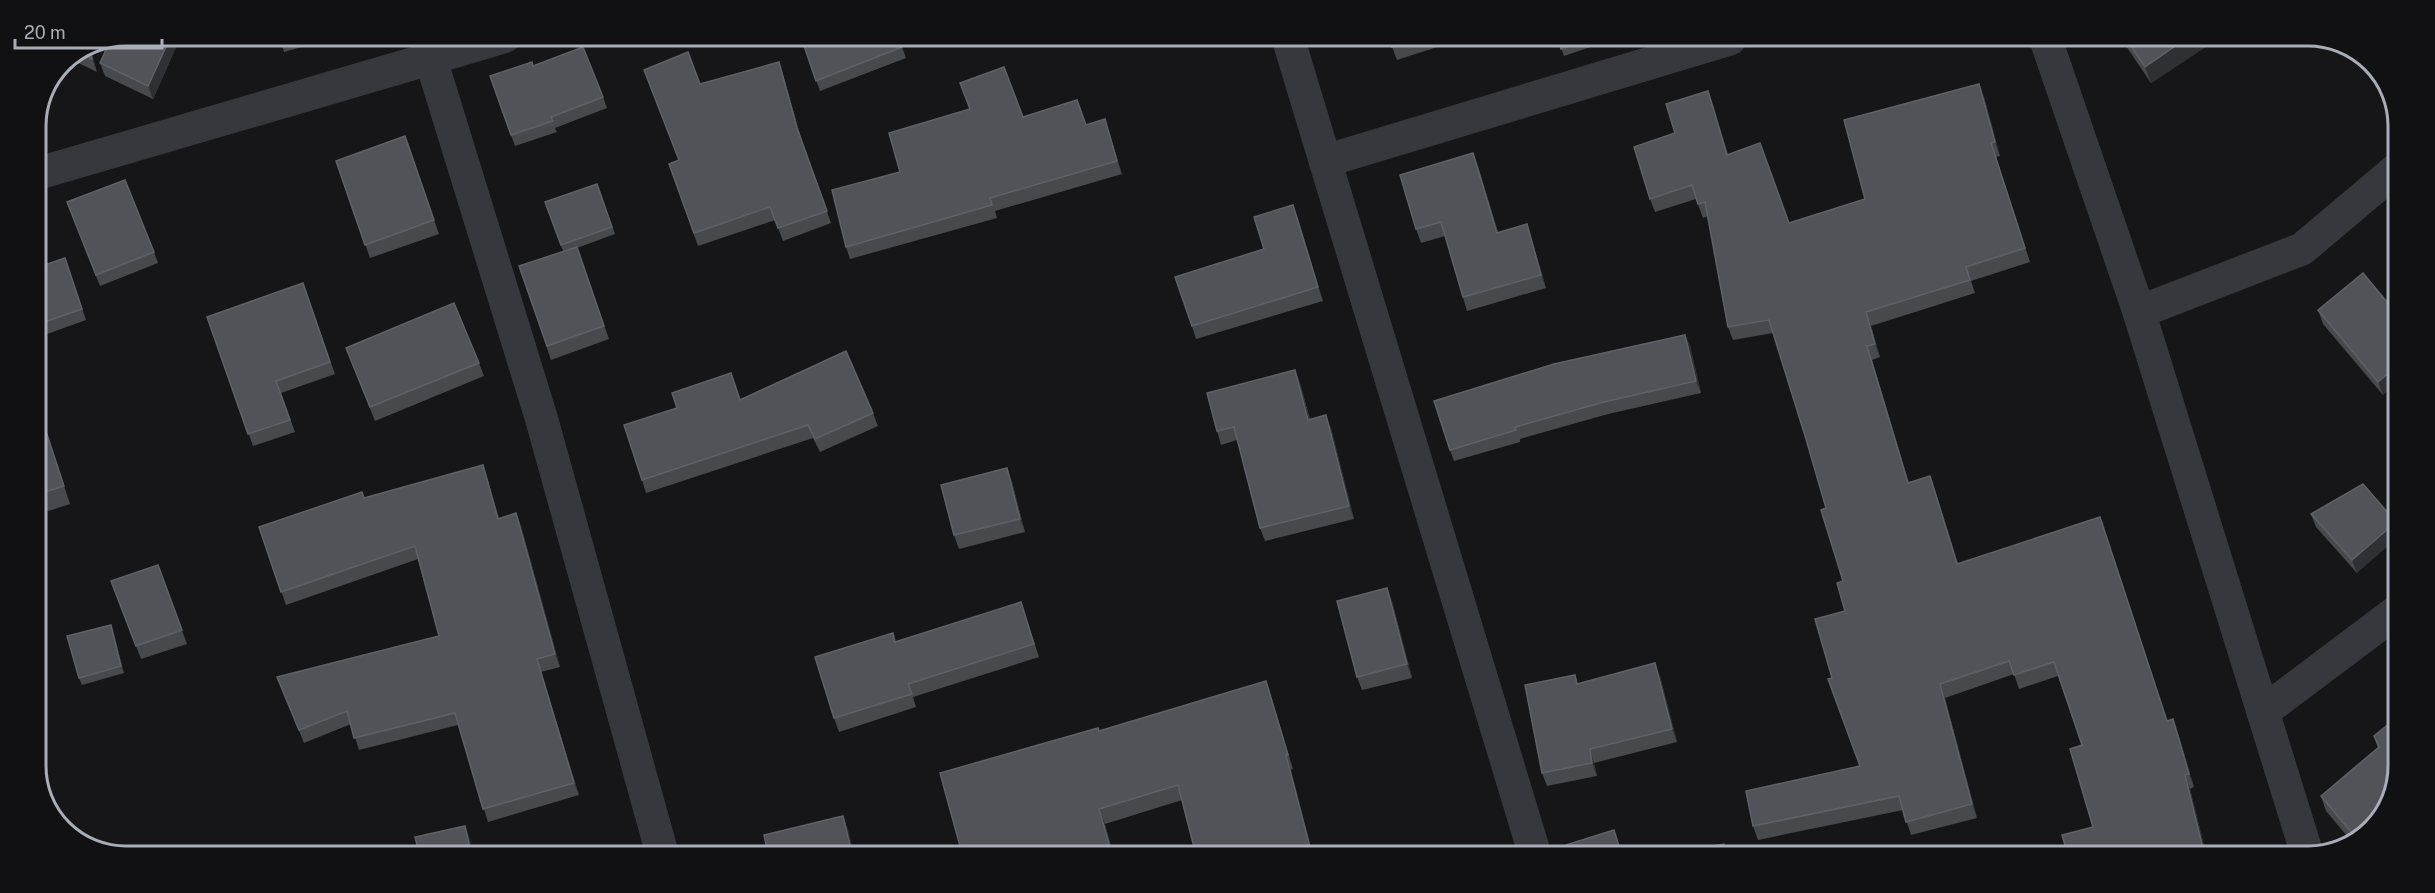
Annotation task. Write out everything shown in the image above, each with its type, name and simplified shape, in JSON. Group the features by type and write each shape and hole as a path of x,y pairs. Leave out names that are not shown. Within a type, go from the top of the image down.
{"street":[{"path":"1291,47 1532,846"},
{"path":"1325,161 1703,47"},
{"path":"2048,47 2139,312 2305,846"},
{"path":"46,171 428,48 541,417 660,846"},
{"path":"2139,312 2302,249 2388,176"},
{"path":"2263,711 2388,618"}],"building":[{"path":"166,47 148,86 100,63 106,50 111,48"},
{"path":"583,47 603,97 551,117 553,121 511,135 490,76 532,62 533,66"},
{"path":"804,47 902,47 816,81"},
{"path":"2132,47 2174,47 2145,67"},
{"path":"688,52 700,84 779,62 797,128 827,211 778,228 770,207 694,233 669,164 679,160 644,70"},
{"path":"1004,67 1023,117 1077,100 1086,125 1105,119 1117,161 990,198 992,205 846,247 832,190 900,172 889,133 970,109 960,83"},
{"path":"1979,84 1995,142 1991,143 2025,248 1966,267 1970,280 1866,312 1875,344 1867,346 1908,483 1930,476 1957,564 2100,517 2167,721 2173,719 2189,774 2185,775 2202,846 2065,846 2062,835 2093,827 2070,749 2082,745 2054,662 2014,675 2009,661 1940,684 1972,804 1906,822 1899,796 1753,826 1746,791 1860,766 1828,679 1832,678 1815,619 1845,611 1837,583 1843,581 1821,510 1826,508 1769,320 1728,327 1705,202 1698,204 1692,185 1650,199 1634,147 1675,133 1666,104 1708,91 1727,155 1760,143 1789,223 1865,199 1844,120"},
{"path":"405,136 434,220 365,245 336,161"},
{"path":"1473,153 1497,233 1527,224 1541,275 1463,297 1441,222 1416,229 1400,175"},
{"path":"125,180 154,252 96,275 67,202"},
{"path":"597,184 612,227 561,245 545,202"},
{"path":"1293,205 1318,287 1192,326 1175,277 1264,249 1254,217"},
{"path":"577,247 604,326 547,346 519,266"},
{"path":"65,258 82,309 46,321 46,264"},
{"path":"2363,273 2388,303 2388,374 2378,382 2318,310"},
{"path":"303,283 330,362 276,381 290,420 248,434 207,317"},
{"path":"454,303 479,363 370,407 346,348"},
{"path":"1685,335 1696,381 1604,402 1515,427 1516,430 1450,450 1434,401 1554,364"},
{"path":"846,351 873,413 815,439 808,425 642,480 624,425 677,408 672,393 731,373 740,400"},
{"path":"1295,370 1308,420 1326,415 1349,506 1260,528 1234,427 1217,431 1207,393"},
{"path":"46,433 64,486 47,492"},
{"path":"483,465 498,519 516,513 555,654 537,659 574,783 483,809 455,713 354,738 347,711 299,730 277,677 439,636 415,546 281,592 259,527 362,492 364,498"},
{"path":"1007,468 1020,519 954,535 941,485"},
{"path":"2363,484 2388,513 2388,529 2352,560 2311,514"},
{"path":"158,565 182,630 136,646 111,581"},
{"path":"1387,588 1407,664 1357,677 1337,601"},
{"path":"1021,602 1034,644 908,684 912,694 834,718 815,657 893,633 895,642"},
{"path":"111,625 121,666 79,678 67,636"},
{"path":"1655,663 1672,729 1590,749 1592,763 1542,773 1525,685 1575,675 1577,684"},
{"path":"1266,681 1288,755 1286,755 1310,846 1194,846 1178,785 1099,809 1110,846 960,846 940,773 1098,728 1099,731"},
{"path":"2388,725 2388,777 2378,806 2365,823 2352,833 2321,796 2379,747 2374,736"},
{"path":"843,816 850,846 766,846 764,835"},
{"path":"465,826 469,846 417,846 415,837"},
{"path":"1614,830 1619,846 1566,846"}]}
